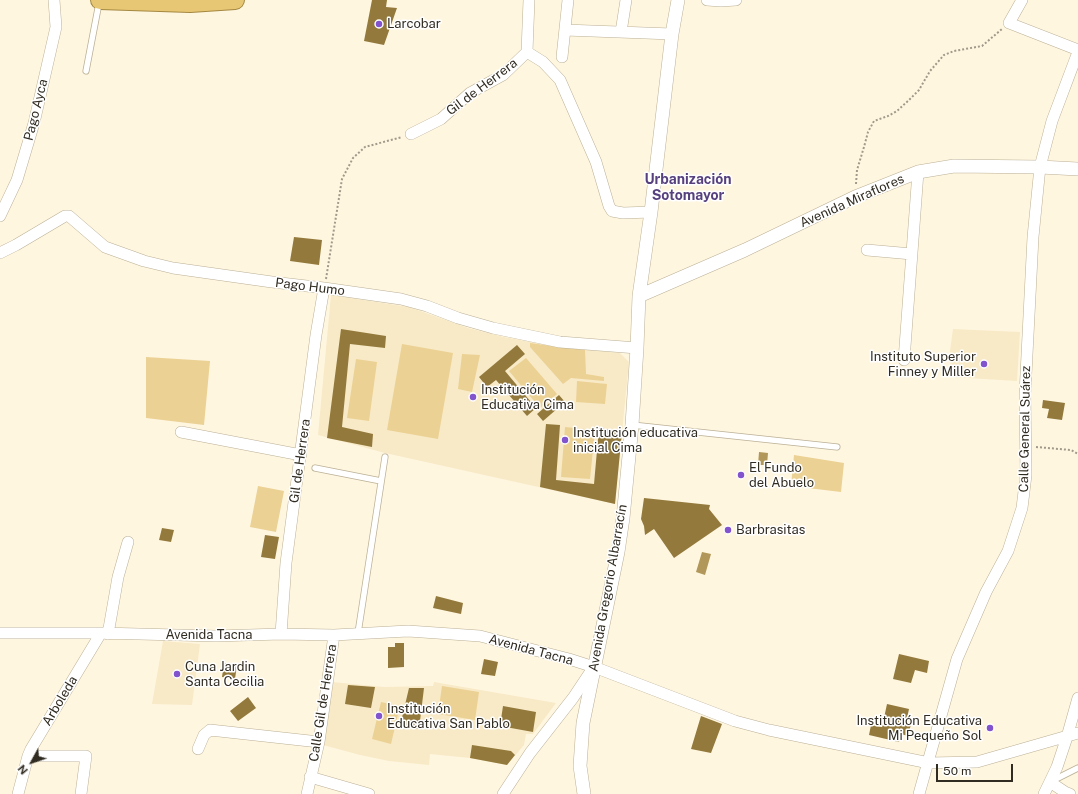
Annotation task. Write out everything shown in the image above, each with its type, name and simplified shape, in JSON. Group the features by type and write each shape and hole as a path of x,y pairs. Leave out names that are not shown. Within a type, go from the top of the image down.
{"highway":[{"path":"100,0 183,2 236,0"}],"street":[{"name":"Pago Ayca","path":"0,216 17,180 36,116 56,27 54,0"},
{"name":"Gil de Herrera","path":"411,134 440,118 470,93 503,75 527,52 529,0"},
{"path":"562,57 568,0"},
{"path":"621,32 626,0"},
{"name":"Avenida Gregorio Albarracín","path":"584,794 580,766 581,738 618,552 623,518 638,348 640,296 672,34 678,0"},
{"path":"707,0 736,0"},
{"path":"1022,0 1009,23 1078,51"},
{"path":"565,30 672,34"},
{"name":"Calle General Suárez","path":"919,794 929,763 957,659 986,592 1008,551 1022,508 1026,475 1025,394 1032,237 1040,167 1052,121 1074,74 1078,51"},
{"path":"527,52 543,62 560,80 596,162 609,206 612,211 623,213 651,212"},
{"name":"Avenida Miraflores","path":"640,296 745,250 855,197 918,172 954,166 1040,167 1078,170"},
{"path":"904,360 918,172"},
{"name":"Pago Humo","path":"0,253 65,216 68,216 105,247 144,261 173,268 401,299 465,320 521,334 560,342 638,348"},
{"path":"867,250 912,254"},
{"name":"Gil de Herrera","path":"281,634 286,563 316,335 324,288"},
{"path":"181,432 301,455"},
{"path":"105,633 128,542"},
{"name":"Avenida Tacna","path":"0,633 105,633 216,636 281,634 334,635 408,631 480,636 594,667 742,722 770,730 929,763 976,762 1073,735"},
{"name":"Arboleda","path":"18,794 28,756 45,725 105,633"},
{"name":"Calle Gil de Herrera","path":"307,794 319,742 334,635"},
{"path":"502,794 530,753 573,698 594,667"},
{"path":"1044,794 1073,735 1078,698"},
{"path":"198,750 204,735 210,730 319,742"},
{"path":"28,756 86,756 81,794"},
{"path":"310,777 369,794"},
{"path":"1050,782 1064,792 1070,794"}],"lane":[{"path":"86,71 100,0"},
{"path":"632,425 837,447"},
{"path":"358,633 385,457"},
{"path":"315,468 381,481"},
{"path":"1050,782 1078,768"}],"path":[{"path":"855,197 857,170 868,132 874,121 897,111 909,100 919,90 930,71 944,55 954,51 982,46 1009,23"},
{"path":"324,288 342,179 353,158 365,147 411,134"},
{"path":"1025,446 1071,450 1078,454"}],"shaded area":[{"name":"Institución Educativa Cima","path":"331,295 409,307 468,328 504,337 552,346 620,353 629,362 615,504 385,453 318,435"},
{"name":"Instituto Superior Finney y Miller","path":"953,329 1020,332 1017,381 951,377 950,351"},
{"path":"530,343 585,350 586,374 604,377 604,381 571,378 563,384 530,347"},
{"path":"402,344 453,353 438,439 387,430"},
{"path":"462,354 480,355 472,392 458,389"},
{"path":"146,357 210,361 204,425 146,418"},
{"path":"526,358 557,394 540,408 509,371"},
{"path":"356,359 377,362 369,421 347,418"},
{"path":"577,381 607,384 605,404 576,402"},
{"path":"565,427 595,430 590,479 561,477"},
{"path":"759,452 768,453 767,465 758,465"},
{"path":"794,455 844,463 841,492 791,486"},
{"path":"258,486 284,491 276,532 250,527"},
{"path":"702,552 711,554 705,575 696,572"},
{"name":"Cuna Jardin Santa Cecilia","path":"163,641 200,644 192,705 152,704"},
{"path":"332,682 384,687 433,686 434,682 556,703 533,734 526,734 524,745 507,765 470,758 430,754 429,765 389,761 323,745"},
{"path":"442,686 479,692 475,720 438,714"},
{"path":"381,702 400,706 391,744 372,739"}],"building":[{"name":"Larcobar","path":"372,0 387,0 386,7 397,8 384,45 364,41"},
{"path":"294,237 322,240 319,265 290,261"},
{"path":"341,329 386,336 385,348 350,344 342,427 373,434 372,447 327,438"},
{"path":"517,345 525,354 505,371 536,408 527,416 496,380 487,387 479,377"},
{"path":"559,395 565,402 543,421 537,414"},
{"path":"1043,400 1065,403 1062,420 1047,418 1049,409 1042,408"},
{"path":"546,424 560,425 556,480 594,484 599,428 622,432 615,504 540,487"},
{"path":"644,498 710,505 709,509 722,525 674,558 654,529 645,535 644,526 641,519"},
{"path":"162,528 174,530 171,542 159,540"},
{"path":"265,535 279,537 275,559 261,557"},
{"path":"436,596 463,603 461,614 433,608"},
{"path":"395,643 404,643 404,667 388,668 388,647 395,647"},
{"path":"899,654 929,661 927,673 915,670 911,683 893,679"},
{"path":"484,659 498,662 495,676 481,674"},
{"path":"224,663 237,665 235,679 222,677"},
{"path":"348,685 375,687 371,708 345,704"},
{"path":"409,688 424,688 419,729 400,726"},
{"path":"248,697 256,708 238,721 230,711"},
{"path":"887,704 909,709 906,723 911,724 908,736 901,734 899,742 869,735 871,725 882,727"},
{"path":"503,706 536,712 533,732 500,726"},
{"path":"701,716 722,724 711,753 691,749"},
{"path":"472,745 511,751 515,755 507,765 470,758"}],"place":[{"name":"Larcobar","path":"379,24"},
{"name":"Instituto Superior Finney y Miller","path":"984,364"},
{"name":"Institución Educativa Cima","path":"473,397"},
{"name":"Institución educativa inicial Cima","path":"565,440"},
{"name":"El Fundo del Abuelo","path":"741,475"},
{"name":"Barbrasitas","path":"728,530"},
{"name":"Cuna Jardin Santa Cecilia","path":"177,674"},
{"name":"Institución Educativa San Pablo","path":"379,716"},
{"name":"Institución Educativa Mi Pequeño Sol","path":"990,728"}],"district":[{"name":"Urbanización Sotomayor","path":"688,188"}]}
